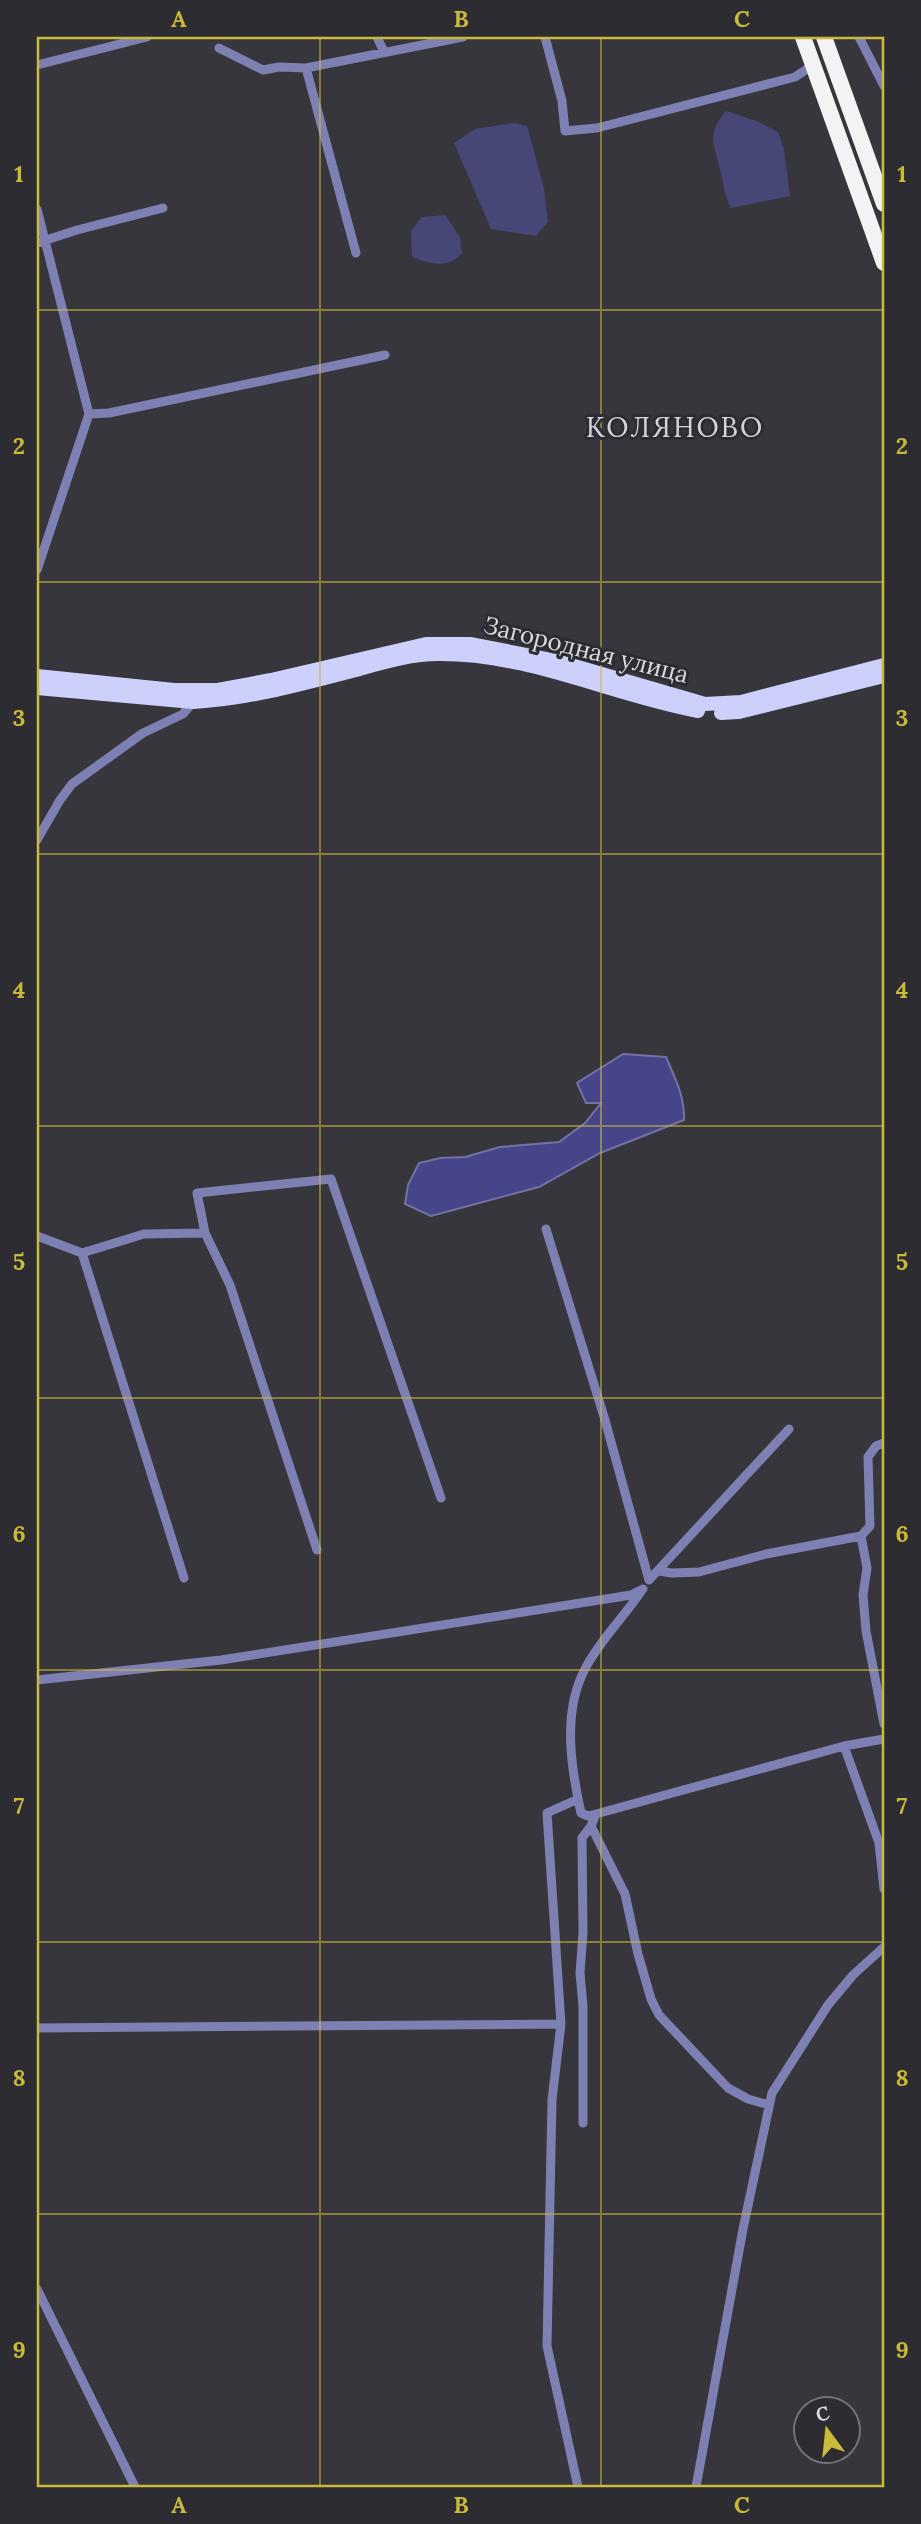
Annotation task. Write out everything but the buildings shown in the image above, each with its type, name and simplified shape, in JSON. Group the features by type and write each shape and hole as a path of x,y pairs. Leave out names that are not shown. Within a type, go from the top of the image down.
{"highway":[{"path":"803,37 884,263"},
{"path":"824,37 884,204"}],"main road":[{"name":"Загородная улица","path":"193,697 393,650 439,643 471,644 511,650 685,699 714,704 741,702 884,665"},
{"name":"Загородная улица","path":"193,697 219,701 273,691 379,664 439,654 487,657 547,669 679,708 705,712 739,712 884,676"},
{"path":"37,676 193,697"},
{"path":"37,688 193,697"}],"street":[{"path":"37,65 138,37 147,37"},
{"path":"377,37 384,52"},
{"path":"219,48 263,70 279,67 306,68 463,37"},
{"path":"545,37 562,101 565,131 597,128 795,77 813,65"},
{"path":"859,37 884,86"},
{"path":"306,68 356,253"},
{"path":"41,242 163,208"},
{"path":"37,209 41,242 89,414 37,570"},
{"path":"89,414 108,414 386,355"},
{"path":"37,839 72,784 143,733 183,714 193,697"},
{"path":"317,1550 230,1286 205,1233 197,1193 331,1180 441,1498"},
{"path":"546,1229 605,1420 649,1580"},
{"path":"37,1236 82,1253 144,1234 205,1233"},
{"path":"82,1253 184,1578"},
{"path":"789,1429 649,1580 584,1670 571,1728 572,1773 581,1813 589,1816 844,1746 884,1739"},
{"path":"657,1571 699,1572 774,1553 861,1536 870,1526 869,1457 876,1446 884,1443"},
{"path":"861,1536 867,1568 863,1595 866,1631 884,1724"},
{"path":"37,1680 221,1660 631,1595 643,1589"},
{"path":"844,1746 880,1843 884,1889"},
{"path":"578,1799 547,1813 561,2024 552,2100 547,2346 578,2487"},
{"path":"583,2123 583,2006 580,1980 583,1933 582,1838 596,1814"},
{"path":"591,1826 625,1894 638,1954 651,1999 659,2015 728,2088 748,2099 769,2105"},
{"path":"696,2487 772,2093 828,2005 853,1975 884,1947"},
{"path":"37,2028 561,2024"},
{"path":"37,2289 135,2487"}],"shaded area":[{"path":"726,111 759,122 778,132 784,149 790,196 731,208 725,194 713,139 716,126"},
{"path":"514,123 527,126 544,188 548,222 536,236 491,229 454,143 475,129"},
{"path":"445,215 460,237 462,254 449,262 438,264 412,257 411,231 422,217"},
{"path":"623,1054 666,1057 681,1095 684,1120 600,1153 539,1187 431,1216 405,1204 408,1185 419,1163 440,1158 465,1157 500,1147 559,1142 585,1123 601,1103 586,1103 577,1083"}],"district":[{"name":"КОЛЯНОВО","path":"675,427"}]}
